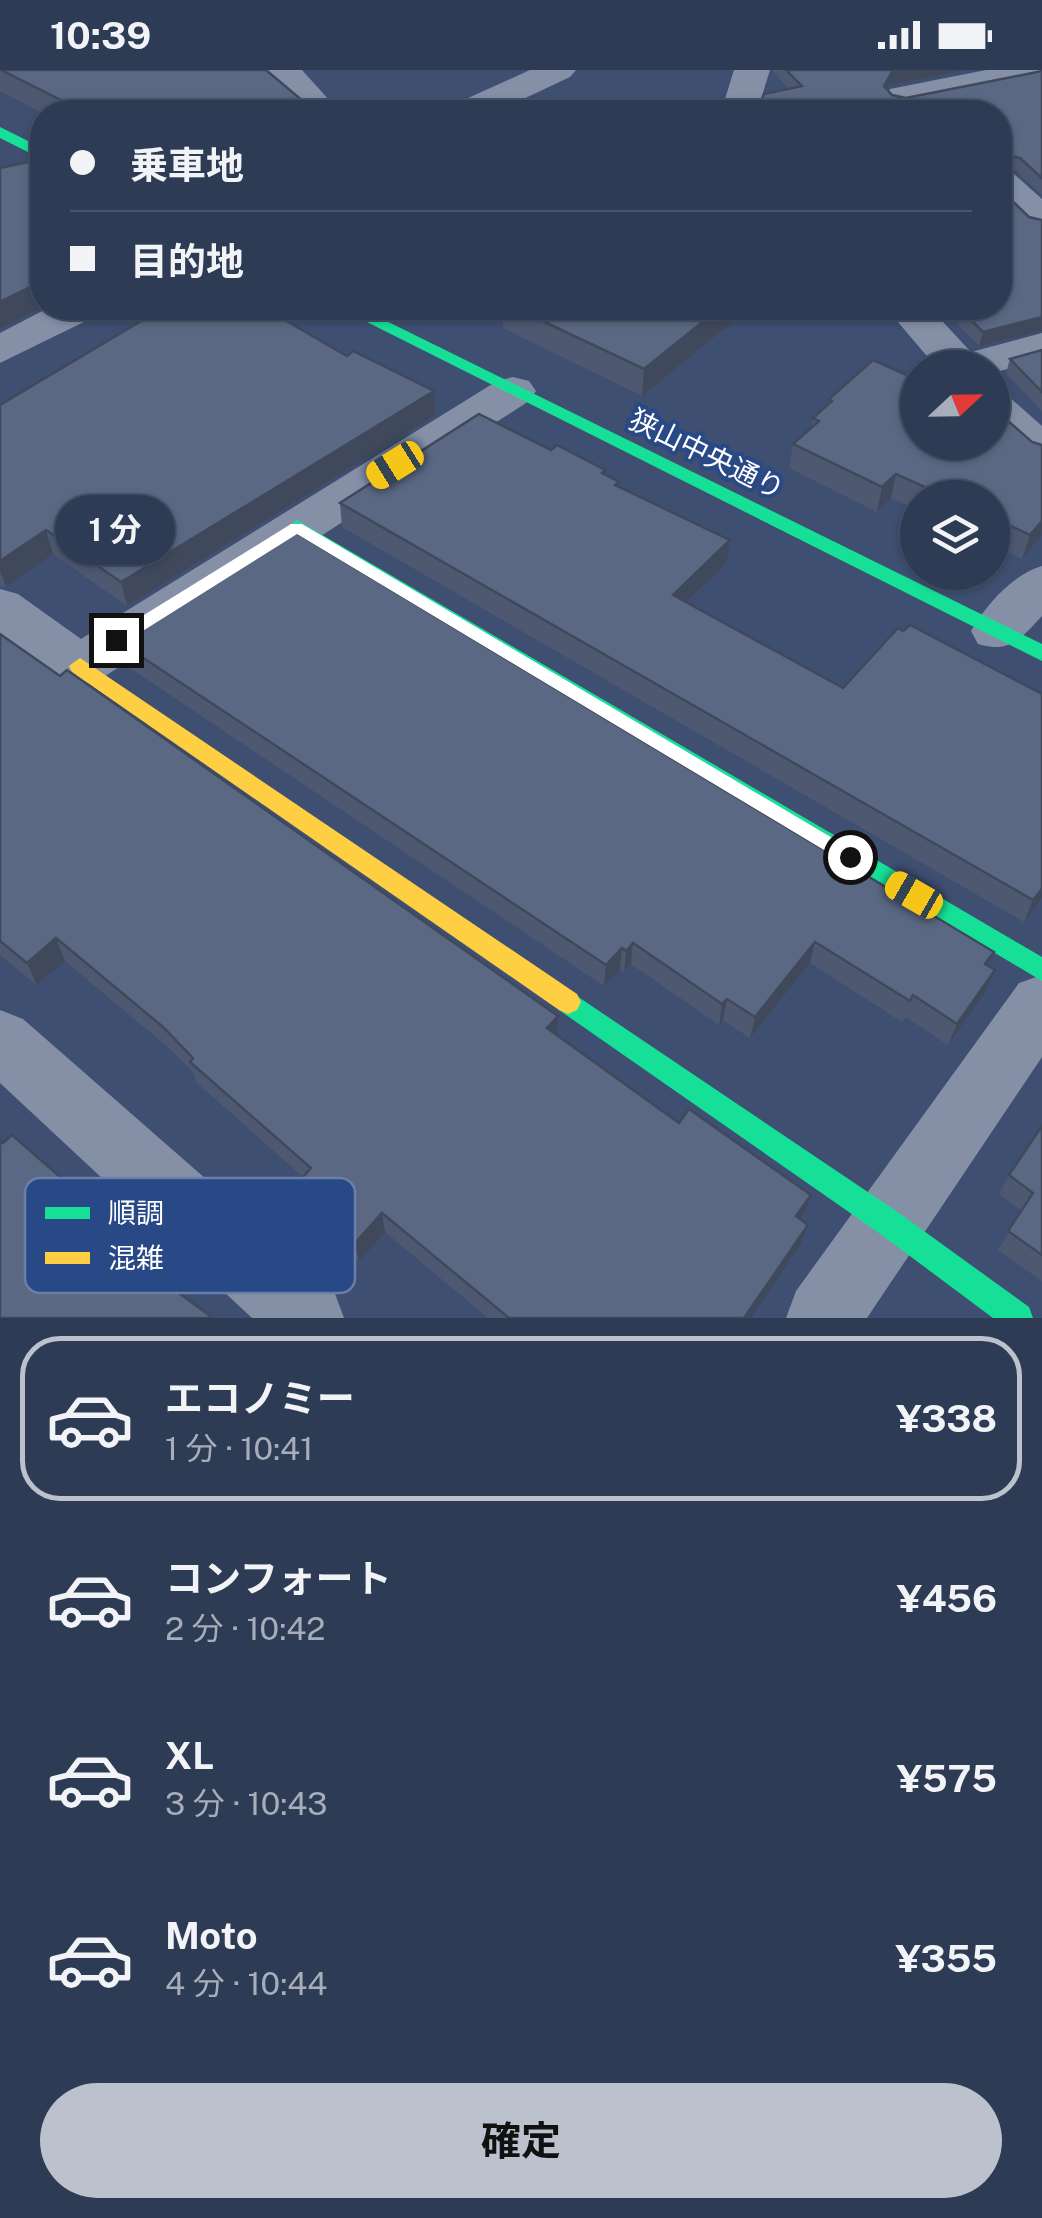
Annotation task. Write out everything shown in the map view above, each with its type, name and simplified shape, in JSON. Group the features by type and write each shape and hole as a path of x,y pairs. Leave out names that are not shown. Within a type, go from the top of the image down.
{"street":[{"path":"283,70 311,100"},
{"path":"494,100 558,70"},
{"path":"743,100 752,70"},
{"path":"872,70 906,100"},
{"path":"930,100 1039,70"},
{"path":"0,132 30,148"},
{"path":"0,350 56,320"},
{"name":"狭山中央通り","path":"371,320 1019,642"},
{"path":"918,320 962,368 1042,346"},
{"path":"80,666 513,391"},
{"path":"1010,423 1042,452"},
{"path":"296,528 1042,970"},
{"path":"1019,642 1042,584"},
{"path":"0,607 889,1223 1018,1318"},
{"path":"823,1318 1042,1003"},
{"path":"0,1040 152,1178"},
{"path":"279,1293 307,1318"}],"building":[{"path":"1,70 266,70 302,100 61,100"},
{"path":"786,70 902,70 892,72 884,86 892,95 906,98 1042,71 1042,178 1020,158 1012,156 1012,100 762,99 764,94 802,86"},
{"path":"30,162 30,287 0,302 0,168"},
{"path":"1012,201 1029,217 1042,220 1042,317 983,332 971,320 1012,320"},
{"path":"143,320 285,320 347,356 353,351 434,391 121,582 46,530 0,561 0,405"},
{"path":"540,320 705,320 644,369"},
{"path":"1042,350 1042,392 1010,359"},
{"path":"873,360 900,372 900,460 1010,460 1010,423 1032,442 1042,445 1042,521 1030,535 1010,526 1010,480 909,480 896,474 882,487 793,444 819,421 813,418 832,401 829,399"},
{"path":"479,414 551,450 557,445 605,470 602,473 619,482 615,485 730,540 673,595 843,688 898,628 903,631 910,625 1042,694 1042,889 1033,900 340,503"},
{"path":"295,532 994,952 985,964 995,970 957,1024 913,995 910,1001 815,942 755,1017 727,999 722,1004 633,943 626,951 622,948 606,965 121,643"},
{"path":"0,634 60,676 67,670 558,1016 547,1028 679,1123 689,1109 811,1195 796,1216 808,1225 744,1318 509,1318 382,1213 355,1243 355,1178 302,1178 311,1168 190,1062 193,1058 163,1027 56,938 27,963 0,941"},
{"path":"1042,1126 1042,1255 1008,1231 1033,1193 1009,1175"},
{"path":"12,1135 61,1178 25,1178 25,1293 179,1293 213,1318 0,1318 0,1140 3,1143"}],"traffic: fast":[{"path":"0,132 30,148"},
{"path":"371,320 1042,653"},
{"path":"297,527 1042,970"},
{"path":"568,1002 889,1223 1018,1318"}],"traffic: slow":[{"path":"80,666 568,1002"}],"route":[{"path":"116,640 296,528 850,857"}]}
